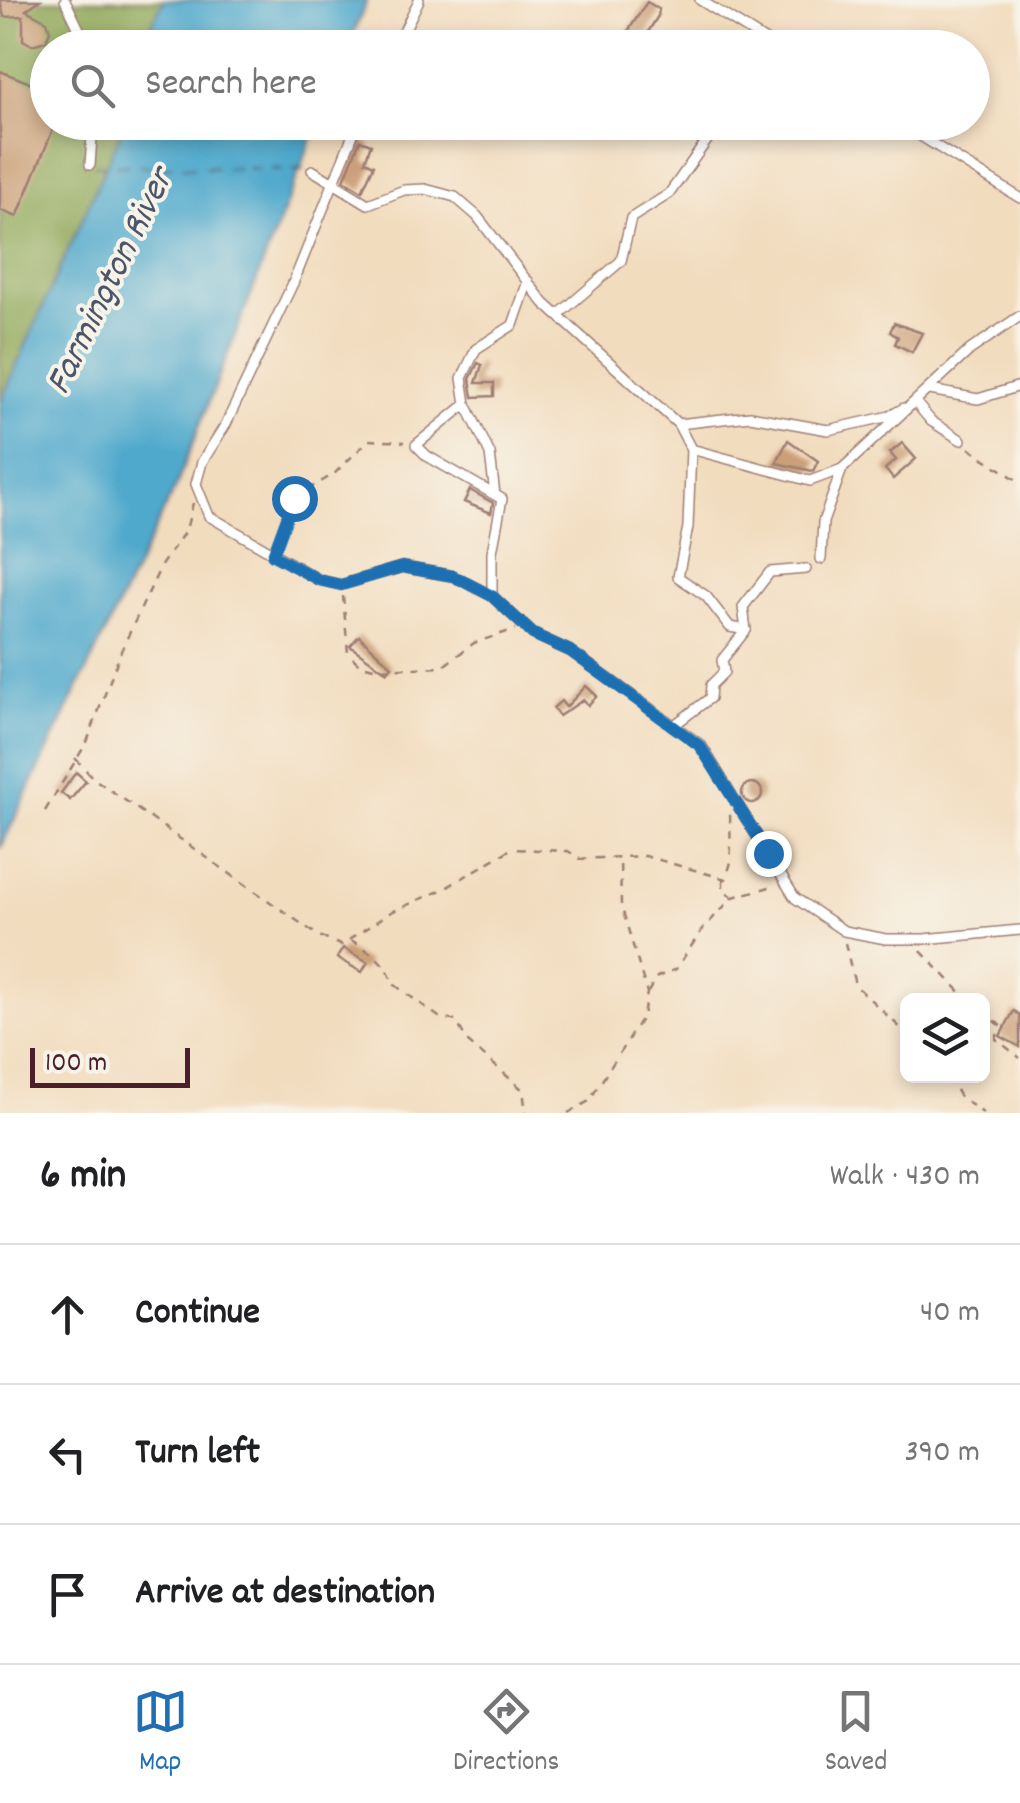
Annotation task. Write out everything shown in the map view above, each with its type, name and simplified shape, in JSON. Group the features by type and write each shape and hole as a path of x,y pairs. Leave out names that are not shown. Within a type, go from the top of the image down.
{"street":[{"path":"65,0 79,30"},
{"path":"404,30 419,0"},
{"path":"700,0 748,30"},
{"path":"90,165 92,140"},
{"path":"351,140 294,282 226,424 202,462 196,484 208,516 319,580 341,585 402,567 453,576 492,596 524,626 570,651 700,746 795,898 844,932 909,939 1020,930"},
{"path":"558,315 621,261 631,218 669,194 707,140"},
{"path":"927,140 1020,198"},
{"path":"312,170 332,186 368,204 404,190 455,197 477,216 558,315 678,424 691,449 688,527 678,578 706,596 730,627 746,630"},
{"path":"495,495 490,454 466,404 462,378 476,349 512,324 528,281"},
{"path":"691,449 810,481 842,469 970,350 1020,316"},
{"path":"930,390 978,399 1020,386"},
{"path":"466,404 416,445 427,456 502,499 492,552 492,596"},
{"path":"678,424 750,416 828,430 914,405"},
{"path":"914,405 930,421 961,440"},
{"path":"821,559 823,522 842,469"},
{"path":"673,726 710,698 712,686 724,672 722,660 746,630 743,607 770,572 806,569"}],"path":[{"path":"273,555 294,498 334,474 369,440 416,445"},
{"path":"961,440 998,471 1020,482"},
{"path":"45,811 87,742 121,652 162,564 186,530 196,484"},
{"path":"341,585 348,653 359,664 442,668 474,643 524,626"},
{"path":"76,758 93,778 319,936 341,944 510,849 568,851 580,859 620,857 677,862 723,878"},
{"path":"731,794 731,862 722,890 733,896"},
{"path":"620,857 621,905 648,993"},
{"path":"568,1113 589,1100 617,1061 619,1050 644,1016 648,993 657,977 676,969 702,930 733,896 785,881"},
{"path":"844,932 855,984 900,1027"},
{"path":"350,939 373,954 391,974 392,983 439,1017 456,1021 468,1042 523,1090 526,1113"},
{"path":"909,939 962,993"},
{"path":"990,1017 1000,1025 996,1039 1020,1058"},
{"path":"952,1083 960,1097 983,1113"}],"green space":[{"path":"0,0 164,0 149,30 30,30 30,140 117,140 0,403"}],"water":[{"path":"164,0 367,0 355,30 149,30"},
{"name":"Farmington River","path":"117,140 311,140 176,486 0,849 0,403"}],"building":[{"path":"0,0 40,0 26,10 47,21 50,30 30,30 30,44 23,40 23,16 4,17"},
{"path":"647,2 659,9 649,30 629,30"},
{"path":"0,71 30,83 30,140 49,140 17,217 0,210"},
{"path":"360,140 371,144 365,161 374,165 362,191 344,180"},
{"path":"894,323 922,333 912,352 895,344 898,337 890,332"},
{"path":"478,363 482,365 476,383 494,383 494,396 473,397 470,379"},
{"path":"788,440 818,461 813,471 776,463"},
{"path":"902,443 916,459 893,479 885,469 896,460 890,453"},
{"path":"470,490 493,503 491,513 464,502"},
{"path":"359,636 392,666 387,672 350,646"},
{"path":"586,686 597,696 588,705 583,700 559,716 553,708 561,701 566,707"},
{"path":"76,772 86,781 70,800 61,793"},
{"path":"752,783 762,793 752,803 742,793"},
{"path":"343,948 368,962 362,972 337,958"},
{"path":"1014,1011 1020,1015 1020,1047 1000,1036"}],"ferry route":[{"path":"94,165 310,170"}],"route":[{"path":"294,498 273,555 319,580 341,585 381,570 402,567 453,576 492,596 533,634 570,651 700,746 768,853"}]}
